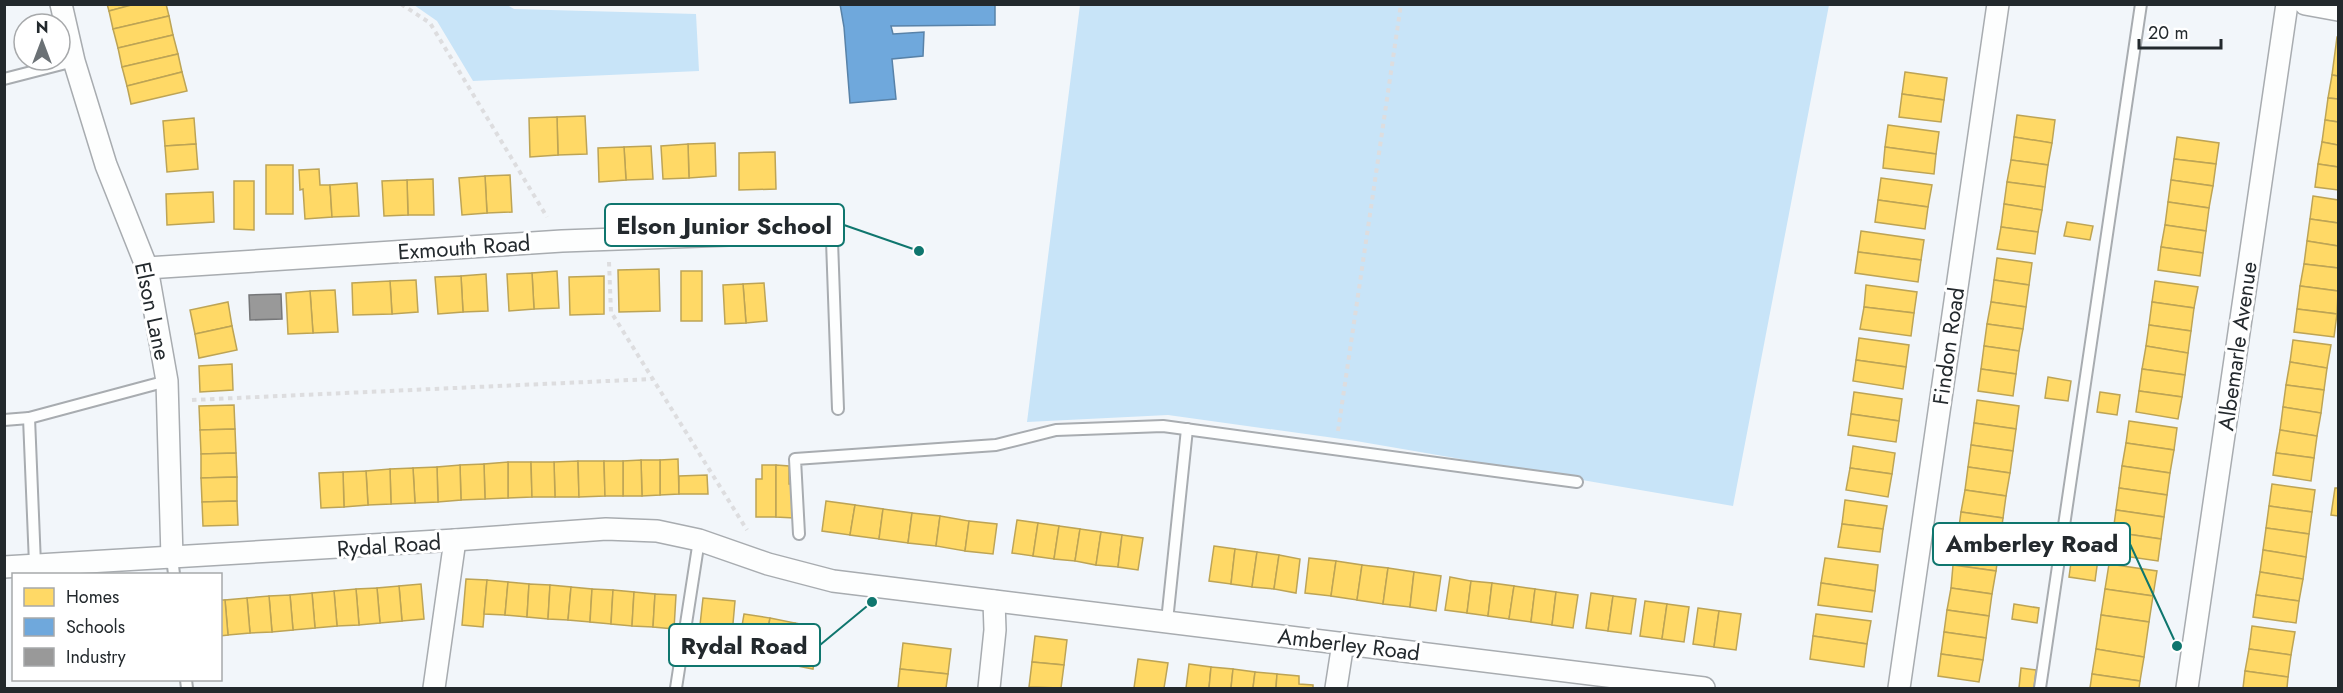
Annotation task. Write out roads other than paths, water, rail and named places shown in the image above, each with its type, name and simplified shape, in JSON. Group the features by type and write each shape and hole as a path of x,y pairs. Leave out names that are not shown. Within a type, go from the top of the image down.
{"street":[{"name":"Elson Lane","path":"61,4 74,61 106,165 147,268 167,391 173,566"},
{"name":"Findon Road","path":"1899,688 1998,4"},
{"name":"Albemarle Avenue","path":"2187,688 2287,4"},
{"path":"2305,4 2338,10"},
{"name":"Exmouth Road","path":"147,268 562,241 781,233"},
{"name":"Rydal Road","path":"4,567 35,564 173,566 455,540 606,529 657,531 699,540 768,564 833,581 994,602"},
{"path":"434,688 455,540"},
{"path":"989,688 995,630 994,602"},
{"name":"Amberley Road","path":"994,602 1167,621 1704,688"},
{"path":"1336,688 1343,643"}],"lane":[{"path":"2040,688 2141,4"},
{"path":"4,80 74,61"},
{"path":"781,233 832,241 838,409"},
{"path":"4,420 29,418 167,391"},
{"path":"29,418 35,564"},
{"path":"799,534 795,459 996,445 1056,430 1163,426 1577,482"},
{"path":"1167,621 1187,429"},
{"path":"676,688 699,540"}],"place":[{"name":"Elson Junior School","path":"919,251"},
{"name":"Rydal Road","path":"872,602"},
{"name":"Amberley Road","path":"2177,646"}]}
